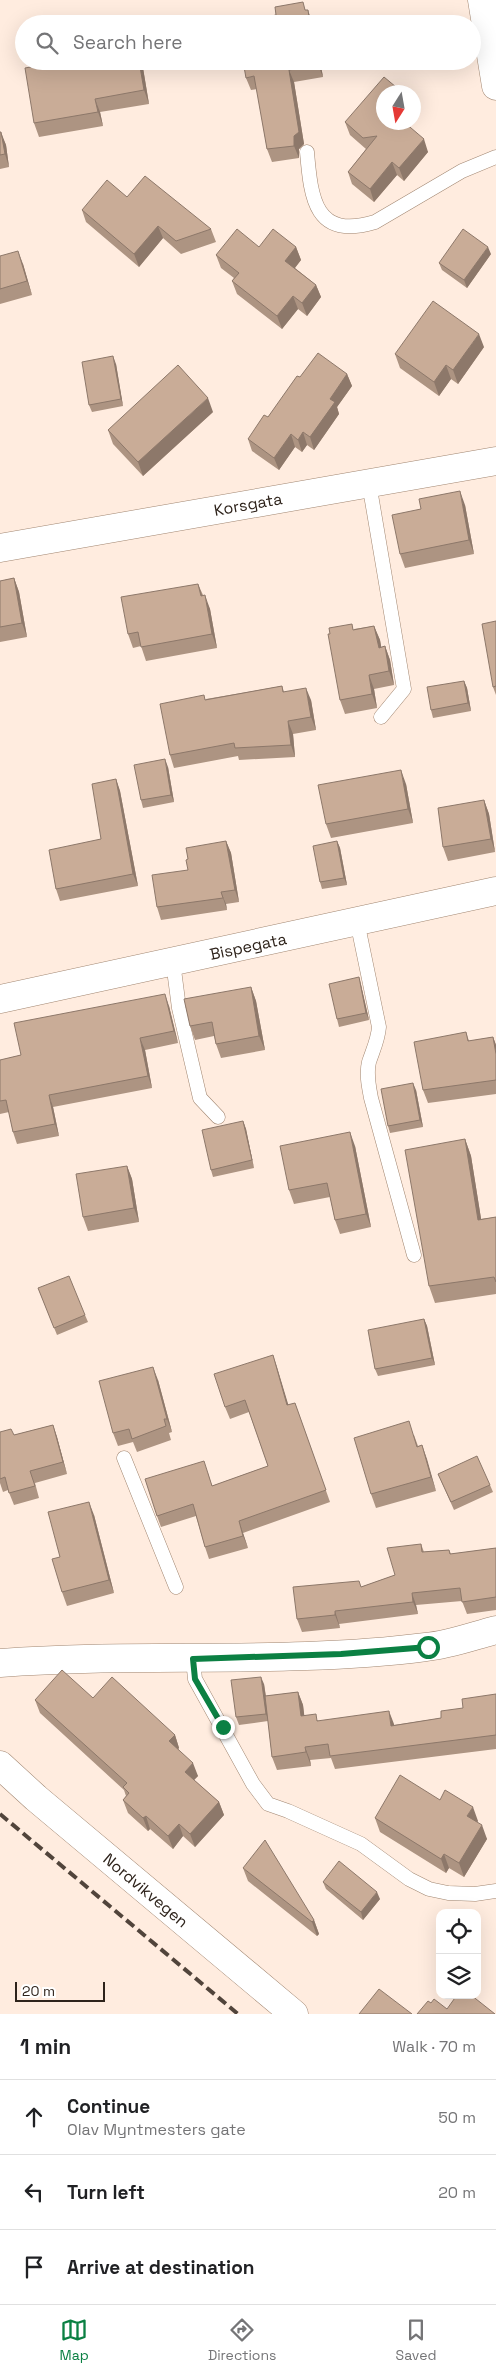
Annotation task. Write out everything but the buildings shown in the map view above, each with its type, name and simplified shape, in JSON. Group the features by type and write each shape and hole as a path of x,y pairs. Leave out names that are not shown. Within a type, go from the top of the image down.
{"street":[{"path":"482,0 496,86"},
{"name":"Korsgata","path":"0,548 496,461"},
{"name":"Bispegata","path":"0,999 496,891"},
{"path":"0,1663 54,1659 193,1659 341,1654 428,1647 496,1630"},
{"name":"Nordvikvegen","path":"0,1765 36,1798 294,2014"}],"lane":[{"path":"308,152 310,189 319,213 335,226 360,227 375,222 462,171 496,157"},
{"path":"369,483 404,689 381,717"},
{"path":"357,922 379,1027 378,1041 369,1063 368,1079 371,1098 414,1255"},
{"path":"173,962 180,1008 200,1098 218,1117"},
{"path":"124,1458 176,1587"},
{"path":"193,1659 195,1679 253,1784 268,1804 361,1844 409,1879 429,1889 448,1894 475,1894 496,1891"}],"railway":[{"path":"0,1814 238,2014"}],"route":[{"path":"223,1727 195,1679 193,1659 341,1654 428,1647"}]}
